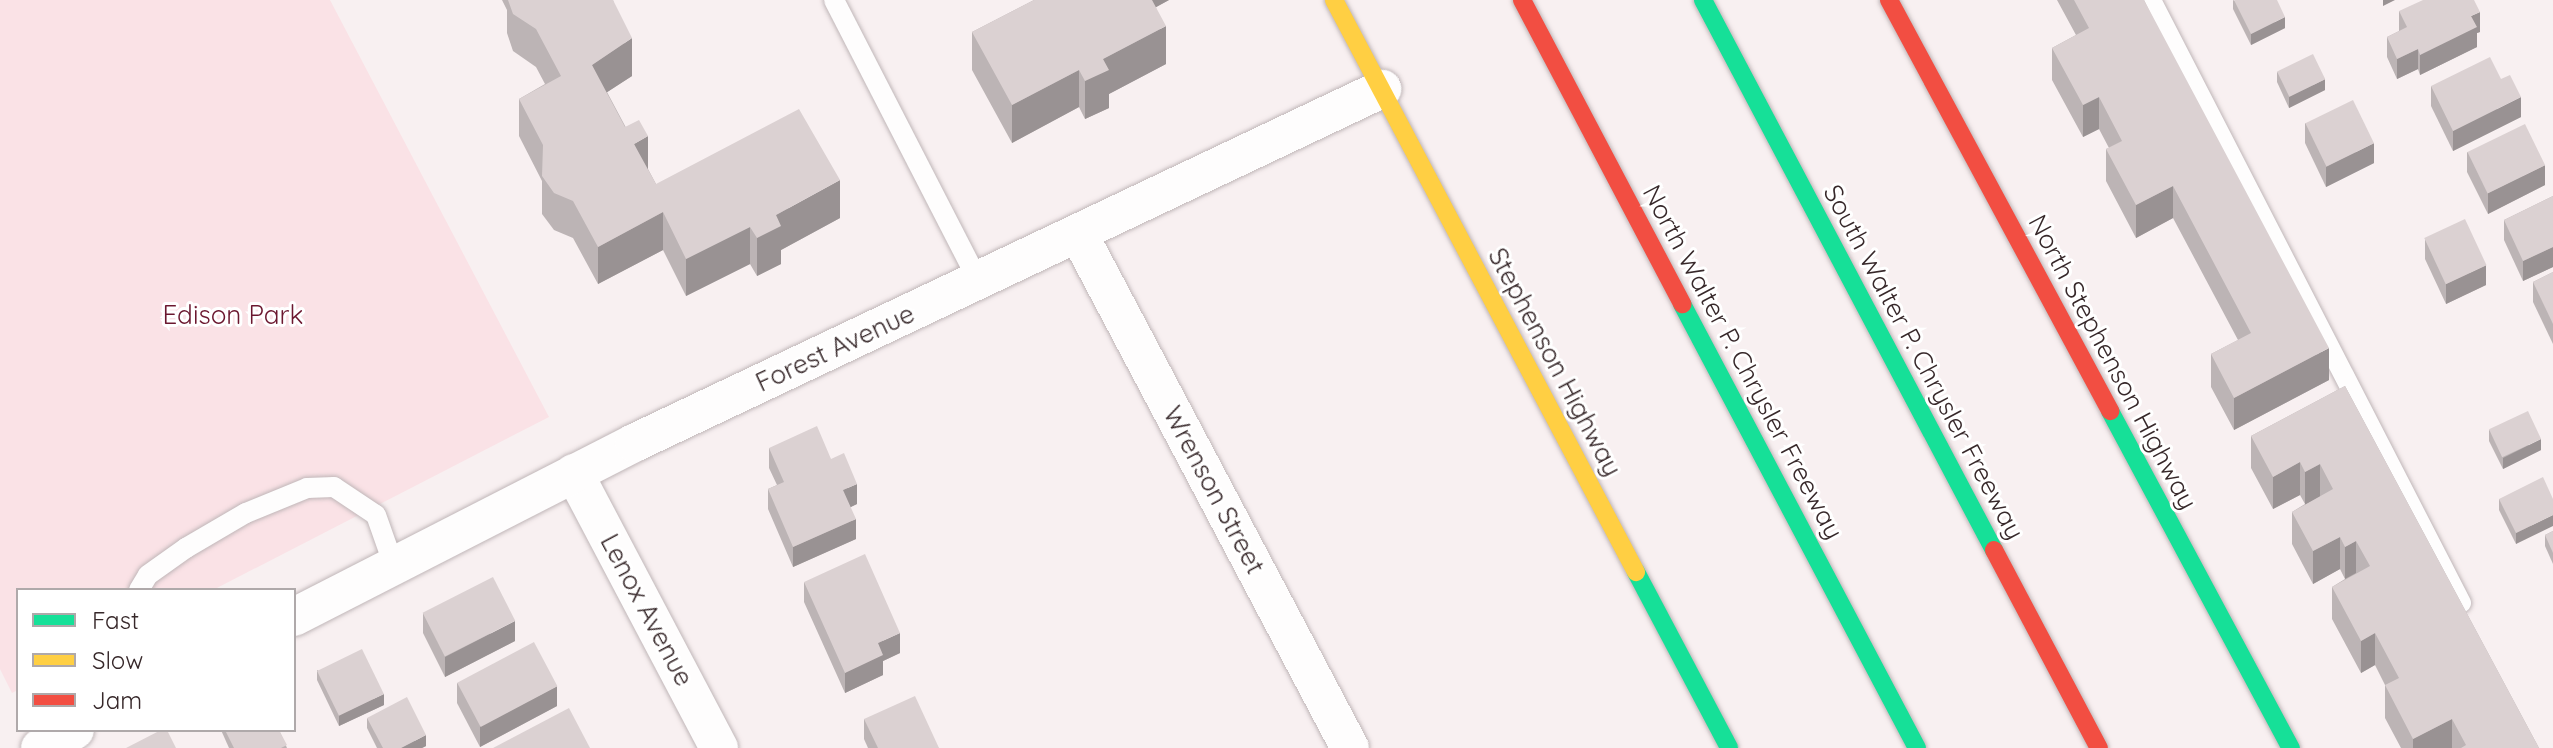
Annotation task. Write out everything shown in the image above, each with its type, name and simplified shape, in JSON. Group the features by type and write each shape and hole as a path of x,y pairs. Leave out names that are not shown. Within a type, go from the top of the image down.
{"main road":[{"name":"Stephenson Highway","path":"1334,0 1729,748"},
{"name":"North Walter P. Chrysler Freeway","path":"1522,0 1917,748"},
{"name":"South Walter P. Chrysler Freeway","path":"1703,0 2099,748"},
{"name":"North Stephenson Highway","path":"1889,0 2291,748"}],"street":[{"name":"Forest Avenue","path":"296,616 574,473 1382,89"},
{"name":"Wrenson Street","path":"1078,233 1350,748"},
{"name":"Lenox Avenue","path":"574,473 719,748"},
{"path":"40,748 71,732"}],"lane":[{"path":"834,0 978,280"},
{"path":"2151,0 2469,618"},
{"path":"140,588 148,575 186,548 246,513 307,488 334,487 376,515 394,566"}],"green space":[{"name":"Edison Park","path":"0,0 330,0 549,417 217,588 16,588 16,691 12,693 0,669"}],"building":[{"path":"508,0 613,0 632,38 592,65 625,127 639,120 648,136 634,144 656,184 799,109 840,180 776,215 781,226 757,238 750,227 686,259 663,212 598,247 573,201 554,193 542,176 543,145 519,99 561,76 536,29 513,14"},
{"path":"1034,0 1152,0 1166,26 1103,59 1109,70 1085,81 1079,70 1012,105 972,32"},
{"path":"2074,0 2144,0 2329,348 2234,398 2211,354 2251,333 2173,186 2136,205 2106,149 2122,141 2099,97 2083,105 2052,48 2089,28"},
{"path":"2234,0 2277,0 2285,17 2251,34"},
{"path":"2423,0 2474,0 2480,12 2471,16 2477,27 2420,55 2418,49 2397,59 2387,37 2407,27 2399,11"},
{"path":"2313,54 2325,79 2289,97 2277,72"},
{"path":"2490,57 2501,79 2510,75 2521,97 2453,131 2431,86"},
{"path":"2353,100 2374,143 2326,166 2305,123"},
{"path":"2525,124 2545,165 2488,193 2467,152"},
{"path":"2553,196 2553,247 2523,261 2504,220"},
{"path":"2465,219 2487,265 2446,284 2424,238"},
{"path":"2553,272 2553,324 2533,282"},
{"path":"2345,386 2539,748 2461,748 2466,745 2452,719 2413,739 2385,685 2399,678 2375,633 2361,641 2332,587 2370,566 2356,541 2345,547 2340,537 2313,551 2292,512 2333,489 2320,464 2305,472 2300,462 2273,477 2251,436"},
{"path":"2528,411 2541,439 2502,457 2489,429"},
{"path":"817,426 831,459 844,453 857,484 843,490 856,519 793,547 768,489 784,482 769,448"},
{"path":"2543,477 2553,499 2553,515 2516,533 2499,499"},
{"path":"2553,531 2553,553 2545,535"},
{"path":"865,554 900,633 878,643 883,655 845,673 804,582"},
{"path":"493,577 515,621 445,657 423,613"},
{"path":"534,642 557,686 481,727 457,683"},
{"path":"362,649 384,694 339,716 317,671"},
{"path":"915,696 939,748 878,748 864,719"},
{"path":"407,697 426,735 401,748 383,748 367,718"},
{"path":"569,708 590,748 493,748"},
{"path":"157,732 168,732 176,748 126,748"},
{"path":"226,732 280,732 287,745 281,748 234,748"}],"traffic: fast":[{"path":"1703,0 1994,550"},
{"path":"1682,304 1917,748"},
{"path":"2110,411 2291,748"},
{"path":"1636,572 1729,748"}],"traffic: slow":[{"path":"1334,0 1636,572"}],"traffic: jam":[{"path":"1522,0 1682,304"},
{"path":"1889,0 2110,411"},
{"path":"1994,550 2099,748"}]}
